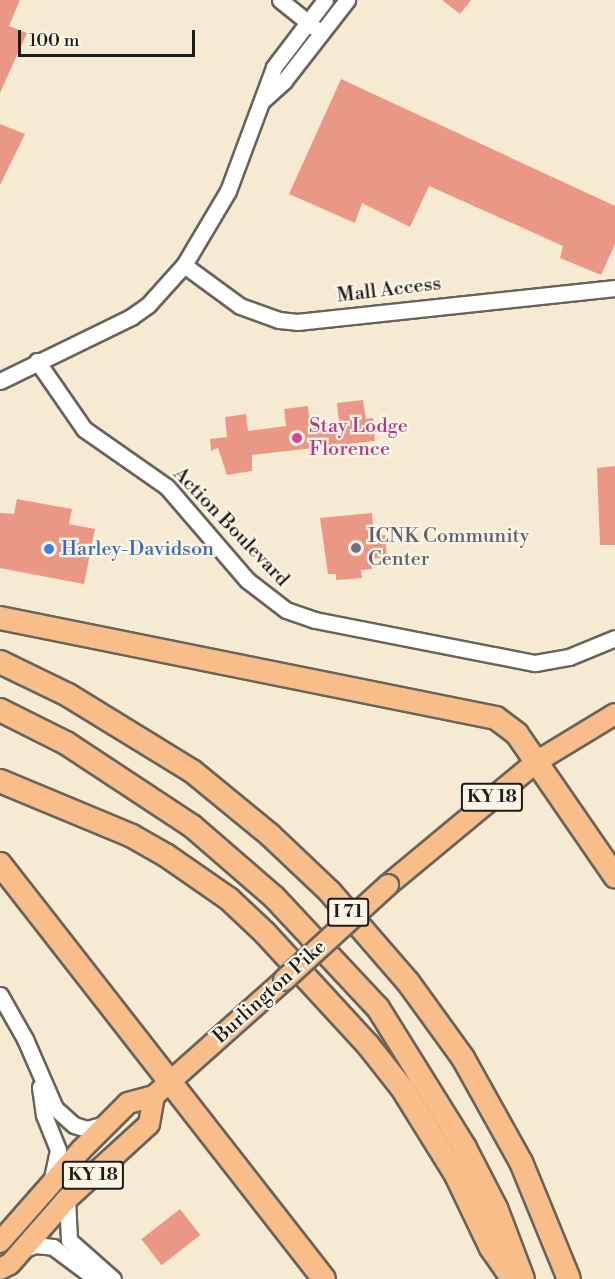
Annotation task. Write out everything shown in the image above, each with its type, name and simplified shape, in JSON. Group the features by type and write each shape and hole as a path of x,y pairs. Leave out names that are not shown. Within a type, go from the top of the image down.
{"highway":[{"path":"0,618 496,718 517,734 615,876"},
{"name":"I 71","path":"0,662 68,695 192,771 270,835 330,892 408,982 463,1058 521,1162 569,1279"},
{"name":"I 71","path":"0,710 66,743 192,826 274,897 378,1008 465,1148 496,1208 523,1279"},
{"path":"0,781 132,836 167,856 230,898 368,1045 402,1088 449,1164 491,1248 513,1279"},
{"path":"0,864 162,1089 324,1279"}],"main road":[{"name":"Burlington Pike","path":"0,1242 51,1182 128,1103 162,1089 388,885 536,762 615,714"},
{"name":"KY 18","path":"0,1269 20,1251 67,1199 149,1124 162,1089"}],"street":[{"path":"280,0 322,33"},
{"path":"0,381 131,317 148,305 184,265 228,191 248,146 258,105 274,67 325,0"},
{"path":"258,105 284,81 347,0"},
{"name":"Mall Access","path":"184,265 240,306 279,320 297,322 615,288"},
{"name":"Action Boulevard","path":"37,361 84,429 167,487 247,580 286,610 315,620 535,663 569,657 615,638"},
{"path":"0,995 55,1108 65,1118 87,1129 106,1124"},
{"path":"37,1069 44,1115 58,1150 51,1182"},
{"path":"67,1199 69,1240 113,1279"},
{"path":"20,1251 35,1245 53,1247 96,1279"}],"building":[{"path":"0,0 20,0 9,26 27,33 0,93"},
{"path":"442,0 471,0 460,14"},
{"path":"341,79 615,206 615,244 601,275 560,258 563,246 429,186 410,227 362,203 355,223 289,194"},
{"path":"0,124 25,134 0,185"},
{"name":"Stay Lodge Florence","path":"363,400 366,419 373,418 375,441 252,455 252,471 227,475 218,448 211,451 210,439 227,437 225,417 246,414 248,431 286,426 284,409 308,406 310,425 339,422 337,403"},
{"path":"615,466 615,545 600,545 597,468"},
{"name":"Harley-Davidson","path":"17,499 72,509 69,524 95,529 84,584 0,568 0,513 14,514"},
{"name":"ICNK Community Center","path":"372,513 374,536 385,535 387,557 371,559 372,569 361,570 362,578 336,580 336,574 328,574 320,518"},
{"path":"180,1209 200,1235 162,1265 141,1239"}],"place":[{"name":"Stay Lodge Florence","path":"297,438"},
{"name":"ICNK Community Center","path":"356,548"},
{"name":"Harley-Davidson","path":"49,549"}]}
